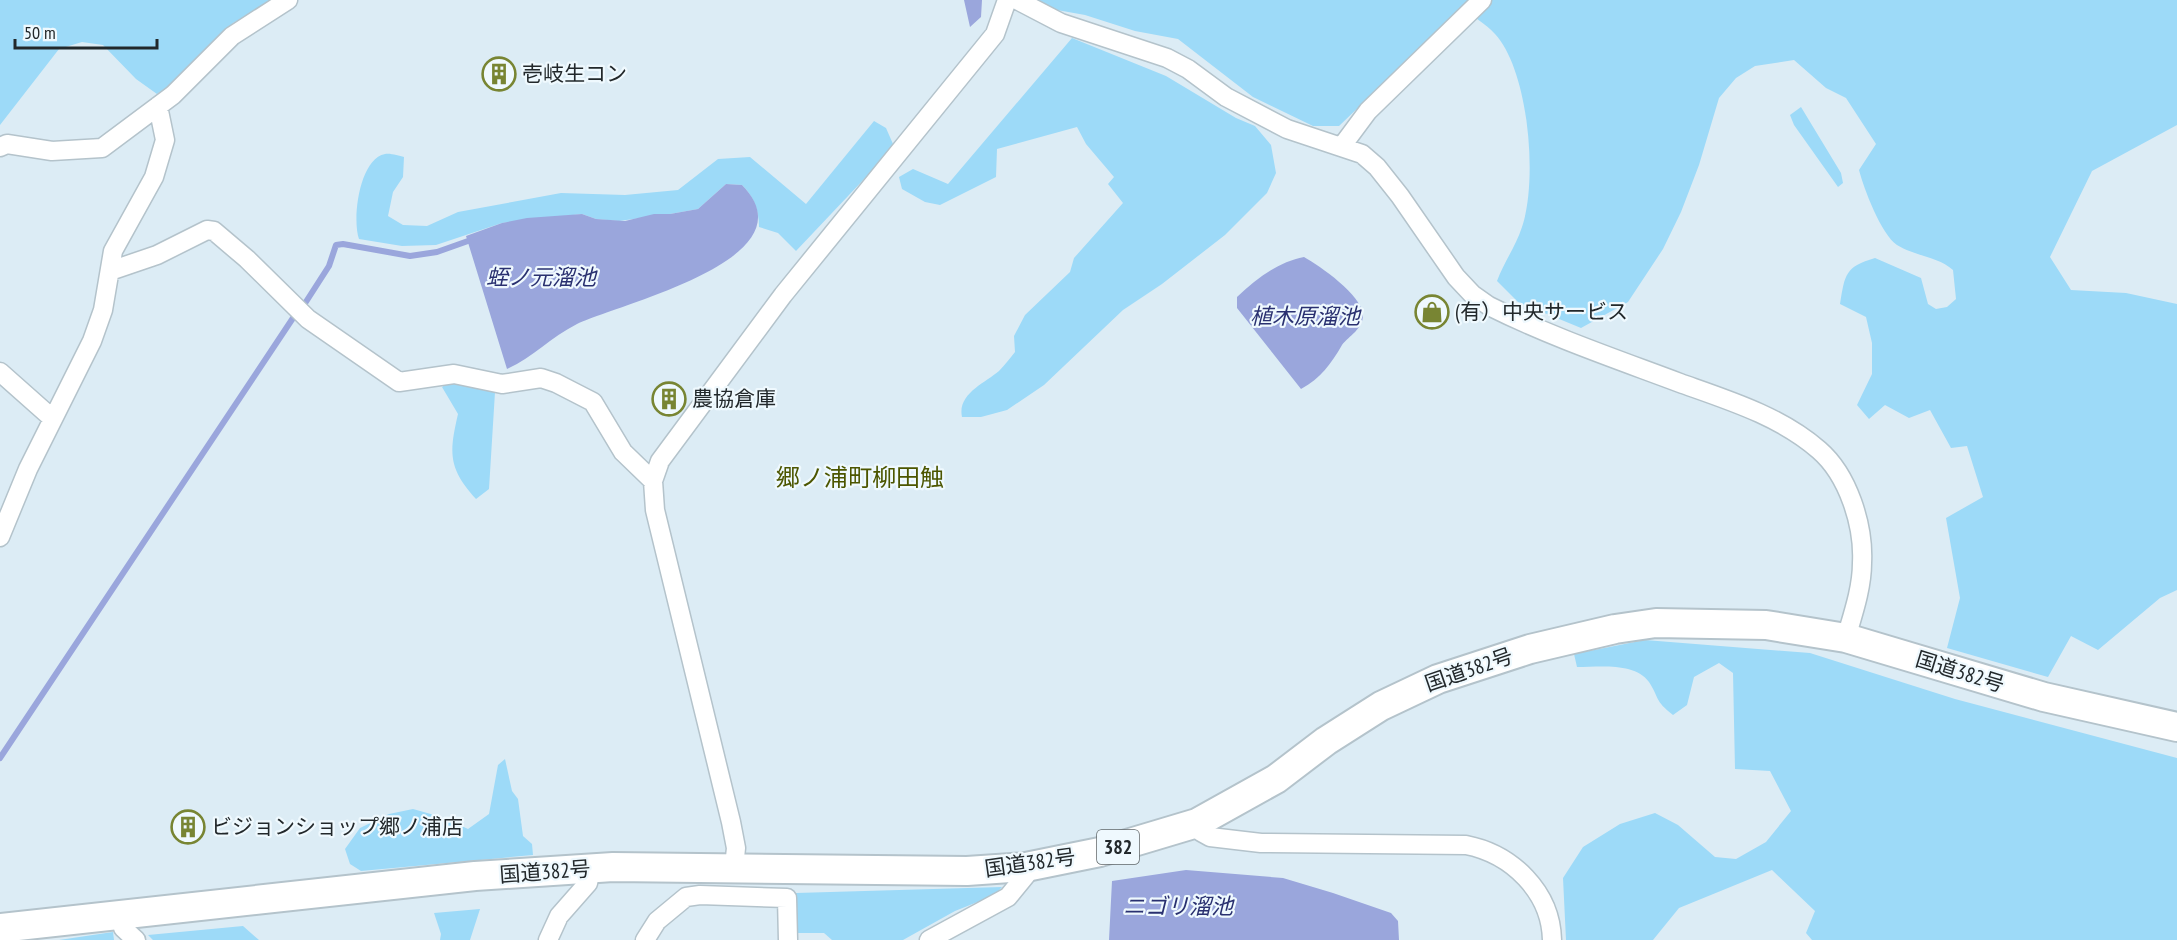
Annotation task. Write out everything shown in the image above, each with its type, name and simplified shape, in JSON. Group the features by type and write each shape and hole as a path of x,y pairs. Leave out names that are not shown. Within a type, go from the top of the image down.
{"highway":[{"name":"国道382号","path":"0,928 475,876 591,869 734,867 967,871 1026,867 1100,852 1197,823 1250,796 1381,706 1438,679 1493,659 1615,629 1656,623 1766,625 1846,638 2044,697 2177,727"}],"street":[{"path":"0,147 7,144 52,152 102,148 173,96 232,36 288,0"},
{"path":"734,867 735,848 731,822 655,510 653,481 660,461 783,295 995,34 1007,0"},
{"path":"1017,0 1061,23 1167,58 1188,69 1226,97 1287,129 1362,154 1377,167 1456,277 1472,294 1489,306 1608,357 1746,407 1791,430 1821,451 1837,472 1847,491 1863,562 1846,638"},
{"path":"1342,146 1368,111 1482,0"},
{"path":"0,537 28,469 92,341 103,310 112,251 154,177 165,140 158,106"},
{"path":"110,271 157,255 207,230 214,231 247,259 308,319 399,382 454,374 502,384 541,378 556,383 593,402 624,452 653,481"},
{"path":"0,372 52,419"},
{"path":"1197,823 1201,832 1210,837 1262,843 1482,848 1510,861 1529,881 1545,904 1552,928 1552,940"},
{"path":"929,940 1008,897 1026,875 1026,867"},
{"path":"548,940 559,916 588,883 591,869"},
{"path":"645,940 671,908 686,897 700,895 787,898 788,940"},
{"path":"121,915 123,928 136,940"}],"shaded area":[{"path":"0,0 274,0 233,23 172,84 157,94 136,79 103,45 82,42 59,49 0,125"},
{"path":"1037,0 2177,0 2177,125 2092,171 2050,257 2071,290 2126,293 2177,304 2177,590 2160,598 2098,650 2071,636 2048,677 1947,648 1960,598 1946,518 1983,497 1967,446 1951,448 1930,410 1909,418 1885,405 1869,419 1857,405 1872,374 1872,343 1866,317 1840,304 1843,285 1848,273 1865,261 1875,258 1921,278 1928,304 1936,309 1947,307 1956,299 1953,270 1940,262 1904,249 1891,239 1874,210 1859,170 1876,144 1846,98 1826,88 1794,60 1755,66 1736,78 1719,98 1699,165 1681,212 1663,249 1628,302 1581,328 1518,302 1497,281 1522,227 1527,207 1529,155 1527,127 1523,99 1507,51 1491,30 1462,8 1339,126 1313,126 1253,97 1178,39 1135,31 1085,15 1057,10"},
{"path":"1072,38 1166,76 1236,118 1255,126 1271,145 1276,173 1267,193 1225,235 1162,284 1123,310 1044,385 1007,410 981,417 962,417 964,402 968,396 999,371 1015,352 1014,336 1025,315 1070,272 1074,258 1123,203 1108,184 1114,177 1086,144 1077,127 997,149 996,177 940,205 925,202 902,189 899,177 913,169 948,184"},
{"path":"1801,107 1841,173 1843,183 1838,187 1794,125 1790,115"},
{"path":"874,121 886,128 893,144 884,158 796,251 778,233 759,227 755,204 742,185 726,184 698,209 619,221 596,219 582,214 502,223 436,245 402,246 359,239 357,230 357,205 364,178 376,158 385,154 404,157 403,177 393,192 388,216 403,225 427,226 458,212 561,193 625,195 678,190 718,159 750,157 806,204"},
{"path":"449,382 495,392 489,489 476,499 460,478 453,460 453,439 458,414 442,387"},
{"path":"1645,640 1810,653 1955,699 2177,758 2177,940 1812,940 1806,933 1815,911 1772,870 1679,908 1653,940 1566,940 1563,878 1583,847 1620,824 1655,813 1678,825 1715,857 1736,859 1766,842 1791,811 1770,771 1735,769 1733,673 1719,663 1694,677 1687,705 1673,715 1660,702 1649,682 1635,671 1606,666 1577,667 1574,654"},
{"path":"505,759 512,791 518,799 523,836 532,844 533,855 361,871 350,864 345,849 360,828 389,814 413,809 445,818 468,829 489,814 498,765"},
{"path":"1002,887 995,895 955,911 903,940 832,940 824,933 794,933 796,893"},
{"path":"480,909 470,940 440,940 441,934 434,913"},
{"path":"243,926 259,940 153,940 148,935"},
{"path":"113,932 114,940 59,940"}],"water":[{"path":"964,0 982,0 981,17 970,27"},
{"name":"蛭ノ元溜池","path":"726,184 742,185 758,211 753,235 733,256 702,275 666,291 577,324 507,369 466,236 502,223 527,218 582,214 596,219 625,221 654,214 670,214 698,209"},
{"name":"植木原溜池","path":"1304,257 1348,290 1361,307 1363,315 1361,324 1342,345 1325,370 1301,389 1237,308 1237,297 1268,272 1294,259"},
{"name":"ニゴリ溜池","path":"1186,870 1283,878 1333,893 1391,913 1398,921 1399,940 1109,940 1112,881"}],"waterway":[{"path":"302,308 329,266 336,245 343,244 410,256 437,252 468,241"},
{"path":"0,758 293,318"}],"place":[{"name":"壱岐生コン","path":"499,74"},
{"name":"(有）中央サービス","path":"1432,312"},
{"name":"農協倉庫","path":"669,399"},
{"name":"ビジョンショップ郷ノ浦店","path":"188,827"}],"district":[{"name":"郷ノ浦町柳田触","path":"860,478"}]}
